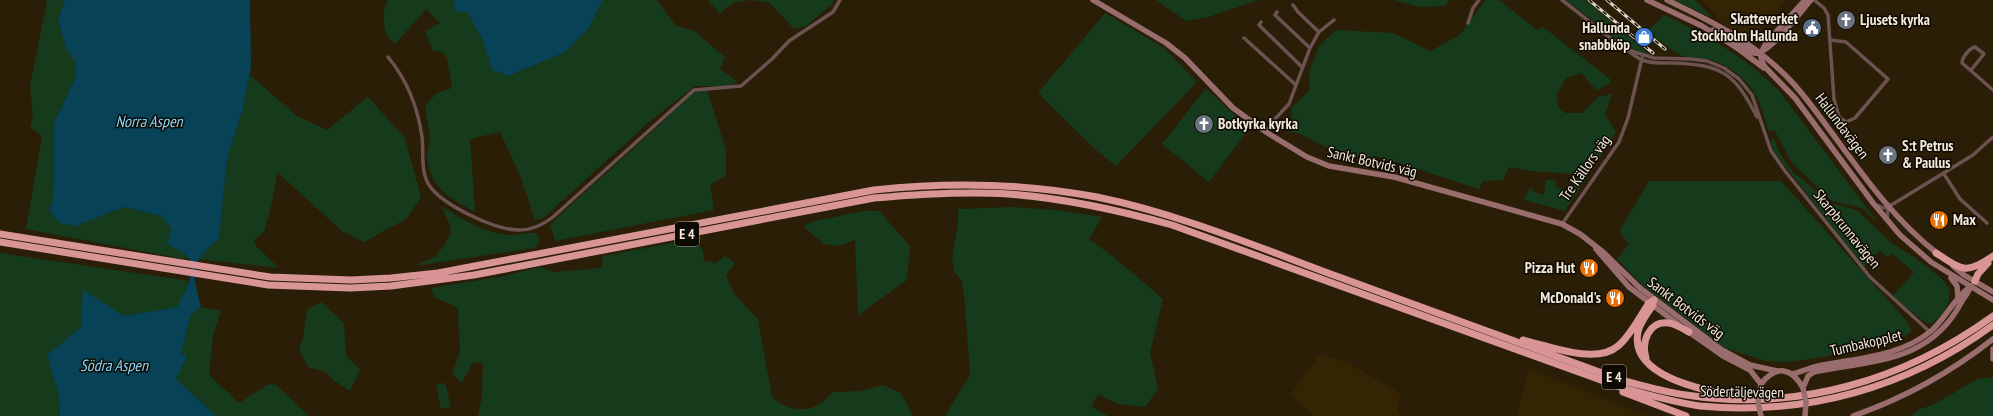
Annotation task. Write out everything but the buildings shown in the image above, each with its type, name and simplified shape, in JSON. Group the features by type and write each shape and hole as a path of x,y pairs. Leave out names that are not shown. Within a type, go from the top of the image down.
{"highway":[{"name":"E 4","path":"0,234 270,277 351,280 391,278 438,273 867,191 915,186 963,184 1008,186 1096,197 1174,218 1624,381 1654,389 1719,399 1793,397 1827,391 1883,376 1942,350 1993,316"},
{"name":"Södertäljevägen","path":"0,242 268,285 357,288 391,286 474,275 874,198 915,194 1007,194 1094,206 1172,225 1575,372 1667,400 1724,408 1786,407 1857,394 1892,383 1916,373 1946,357 1993,325"},
{"path":"1936,253 1952,264 1964,268 1975,268 1993,257"},
{"path":"1972,284 1978,274 1993,257"},
{"path":"1485,330 1579,354 1593,355 1603,353 1619,346 1652,302"},
{"path":"1652,302 1640,326 1637,339 1643,357 1648,363 1660,372 1687,385 1749,399"},
{"path":"1648,363 1645,355 1644,342 1651,329 1668,323 1689,332"},
{"path":"1575,372 1604,386 1686,416"}],"main road":[{"name":"Sankt Botvids väg","path":"1093,0 1175,50 1233,108 1266,132 1307,156 1329,166 1394,178 1562,224 1580,234 1603,252 1652,302 1689,332 1723,356 1750,370 1761,384"},
{"name":"Hallundavägen","path":"1647,0 1702,26 1726,35 1754,53 1760,53"},
{"name":"Hallundavägen","path":"1668,0 1722,26 1741,38 1791,80 1888,207 1912,233 1972,284 1980,293 1991,298"},
{"path":"1741,38 1757,46 1768,45 1804,0"},
{"path":"1760,53 1811,0"},
{"name":"Hallundavägen","path":"1702,26 1737,48 1773,75"},
{"path":"1768,45 1771,58 1791,80"},
{"name":"Hallundavägen","path":"1760,53 1762,62 1795,98 1886,220 1932,263 1972,284 1993,292"},
{"path":"1932,263 1956,283 1959,291 1956,300"},
{"name":"Tumbakopplet","path":"1958,310 1972,284"},
{"name":"Tumbakopplet","path":"1802,383 1814,372 1882,360 1918,347 1932,334 1956,300 1972,284"},
{"name":"Tumbakopplet","path":"1792,374 1817,366 1895,350 1940,332 1972,294 1980,293"},
{"name":"Sankt Botvids väg","path":"1652,302 1731,356 1750,365 1792,374"},
{"path":"1853,416 1899,398 1936,380 1993,340"},
{"path":"1993,349 1993,360"},
{"path":"1761,416 1758,402 1761,384 1768,375 1777,371"},
{"path":"1792,374 1802,383 1806,402 1805,416"}],"street":[{"path":"388,57 398,69 407,86 416,110 422,137 424,166 429,184 437,194 455,208 493,224 520,230 538,226 553,217 694,90 741,86 772,59 789,41 833,12 840,0"},
{"path":"1468,23 1470,14 1479,0"},
{"name":"Skarpbrunnavägen","path":"1562,0 1625,49 1653,62 1701,64 1720,71 1737,83 1761,123 1771,151 1776,158 1850,253 1880,287 1932,334"},
{"path":"1814,0 1824,8 1828,14 1834,99 1839,117 1846,122 1855,118 1888,79 1846,42 1830,40"},
{"path":"1293,5 1298,12 1319,32"},
{"path":"1277,12 1275,15 1310,48"},
{"path":"1266,132 1274,120 1289,104 1302,67 1319,32 1334,20"},
{"path":"1261,22 1258,25 1302,67"},
{"path":"1244,38 1296,85"},
{"path":"1971,70 1984,54 1975,47 1972,47 1962,60 1962,63 1993,90"},
{"name":"Tre Källors väg","path":"1562,224 1619,142 1628,118 1642,57"},
{"path":"1873,203 1881,207 1888,207 1973,155 1993,137"},
{"path":"1944,174 1960,199 1987,223"},
{"path":"1886,220 1888,207"}],"shaded area":[{"path":"1702,0 1786,0 1753,37 1743,36 1723,24"},
{"path":"1320,354 1348,363 1400,393 1397,412 1403,416 1314,416 1290,395"},
{"path":"1529,369 1647,416 1516,416"}],"green space":[{"path":"47,0 65,0 58,20 66,48 76,63 76,76 54,123 53,199 49,210 75,225 124,207 161,216 173,229 187,257 183,259 26,229 42,136 30,127 33,115 30,86"},
{"path":"388,0 454,0 455,11 468,13 484,43 492,70 509,76 565,52 589,28 603,0 657,0 676,26 693,30 725,57 720,69 738,82 727,86 695,86 649,122 543,218 535,220 520,175 500,132 470,139 475,212 448,196 441,190 431,174 428,165 427,150 430,137 425,106 437,93 452,88 447,59 443,52 433,51 425,31 440,23 426,9 395,44 387,36 384,24 384,11"},
{"path":"707,0 752,0 734,2 720,13"},
{"path":"752,0 834,0 832,4 806,26 794,29 770,3"},
{"path":"1156,0 1259,0 1205,18 1186,21"},
{"path":"1394,0 1450,0 1445,6 1420,7"},
{"path":"1485,0 1499,0 1537,30 1543,27 1611,80 1609,84 1597,90 1590,84 1582,73 1566,78 1556,95 1559,109 1565,113 1582,113 1598,97 1612,94 1605,115 1616,132 1565,211 1524,200 1530,187 1534,192 1544,195 1546,180 1555,180 1557,188 1572,190 1574,174 1531,171 1509,167 1503,180 1483,181 1479,189 1380,157 1344,156 1300,134 1291,132 1292,107 1309,91 1310,70 1319,46 1336,30 1393,33 1430,51 1460,35"},
{"path":"1566,0 1585,0 1650,55 1627,47"},
{"path":"1675,0 1695,0 1712,17 1708,16"},
{"path":"1105,13 1164,48 1197,82 1116,166 1095,149 1038,93"},
{"path":"1664,15 1710,39 1739,57 1779,91 1878,223 1861,208 1832,201 1792,163 1775,131 1768,130 1761,106 1750,86 1743,78 1734,71 1711,60 1679,55 1648,31"},
{"path":"250,75 297,116 327,130 368,97 405,138 421,198 406,219 364,242 342,231 277,172 272,203 264,232 254,240 257,247 279,268 198,259 201,254 219,238 227,159 244,105"},
{"path":"1206,88 1249,129 1209,182 1162,144"},
{"path":"707,90 726,150 726,175 710,185 714,210 555,241 550,224 688,97 695,92"},
{"path":"1770,138 1774,139 1780,154 1793,172 1830,203 1857,210 1890,242 1914,257 1940,277 1949,288 1949,302 1942,314 1931,324 1923,321 1893,296 1914,272 1891,253 1887,257 1879,250 1864,267 1773,151"},
{"path":"1649,181 1781,181 1905,319 1912,331 1897,342 1811,359 1787,362 1766,361 1725,348 1643,286 1617,259 1629,244 1619,232"},
{"path":"441,206 465,220 489,231 507,235 535,233 538,234 540,242 534,248 414,266 435,257 445,244 451,232 450,225"},
{"path":"1014,207 1056,210 1102,217 1089,239 1111,255 1163,299 1150,353 1158,389 1145,407 1118,404 1098,394 1091,406 1108,416 945,416 970,375 962,282 954,271 952,258 958,226 958,209"},
{"path":"864,211 879,211 910,246 907,280 858,315 855,240 838,246 824,244 803,226 814,221"},
{"path":"694,239 703,251 704,261 716,263 725,256 735,263 726,275 734,294 758,319 772,397 779,403 795,409 812,408 826,399 832,392 861,391 883,385 901,393 912,414 911,416 478,416 482,396 483,364 473,362 462,383 452,374 460,352 458,308 434,297 431,288 504,276 540,267 555,272 601,268 603,256"},
{"path":"0,253 190,281 177,307 124,316 81,327 47,355 58,392 60,416 0,416"},
{"path":"321,302 344,323 346,355 360,370 350,391 333,380 326,372 308,367 299,349 303,338 307,310"},
{"path":"201,307 221,311 213,335 209,375 239,403 267,385 275,384 309,416 216,416 176,379 187,357 181,353 191,315"},
{"path":"1979,378 1993,378 1993,416 1911,416 1918,410 1935,404"},
{"path":"445,383 451,407 441,409 436,384"}],"water":[{"name":"Norra Aspen","path":"65,0 250,0 251,67 244,105 227,159 219,238 202,255 195,269 196,284 201,307 191,315 181,353 187,357 176,379 216,416 60,416 58,392 47,355 81,327 83,290 124,316 177,307 190,281 191,261 184,253 167,244 172,229 161,216 124,207 75,226 59,223 49,210 53,199 54,123 76,76 76,63 66,48 58,20"},
{"path":"454,0 603,0 589,28 565,52 509,76 492,70 484,43 468,13 455,11"}],"railway":[{"path":"1589,0 1653,53"},
{"path":"1607,0 1665,49"}],"place":[{"name":"Ljusets kyrka","path":"1846,20"},
{"name":"Skatteverket Stockholm Hallunda","path":"1812,28"},
{"name":"Hallunda snabbköp","path":"1644,37"},
{"name":"Botkyrka kyrka","path":"1204,124"},
{"name":"S:t Petrus & Paulus","path":"1888,155"},
{"name":"Max","path":"1939,220"},
{"name":"Pizza Hut","path":"1589,268"},
{"name":"McDonald's","path":"1615,298"}],"water label":[{"name":"Södra Aspen","path":"114,365"}]}
